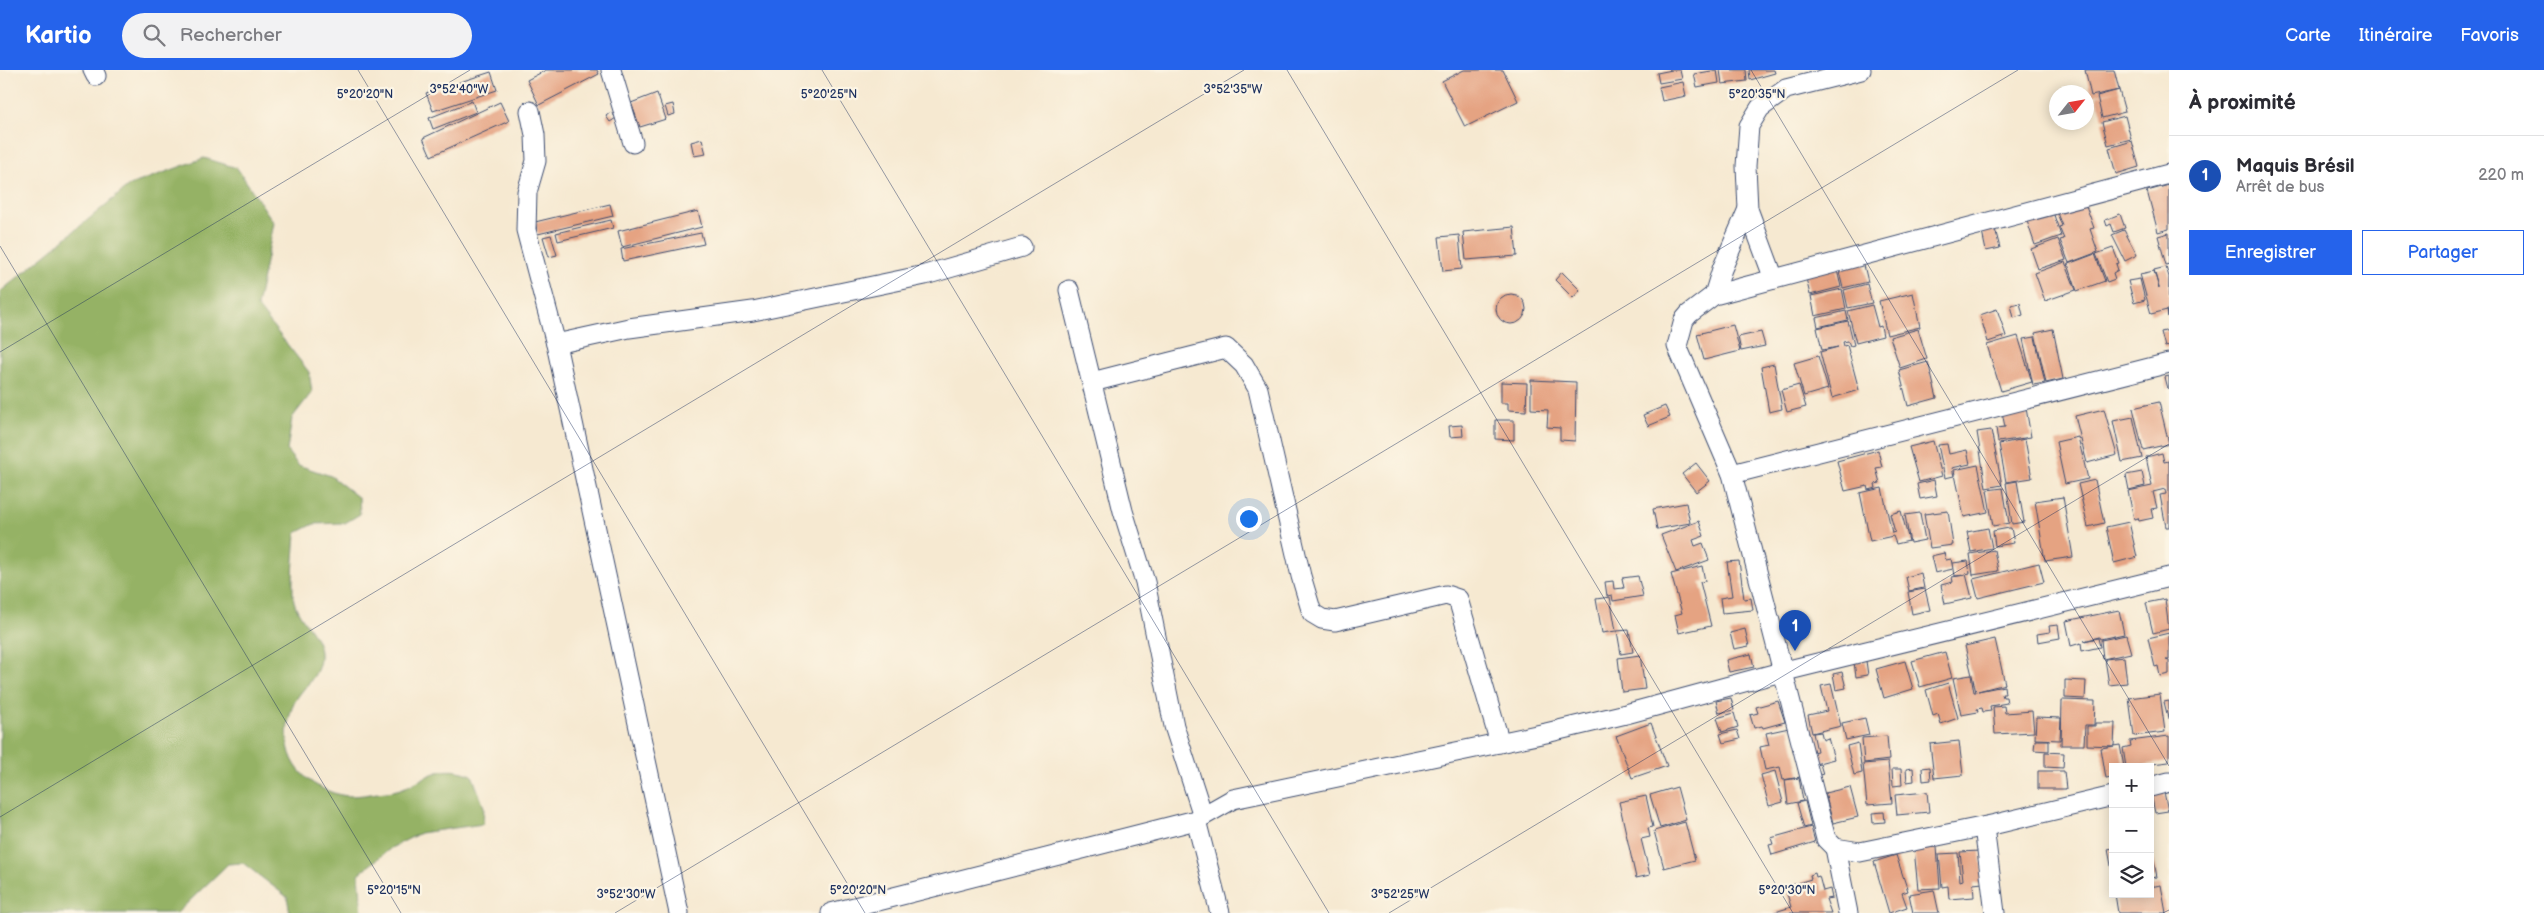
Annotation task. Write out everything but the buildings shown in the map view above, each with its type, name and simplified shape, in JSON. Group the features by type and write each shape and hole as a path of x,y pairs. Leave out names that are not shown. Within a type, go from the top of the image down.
{"street":[{"path":"611,70 633,143"},
{"path":"1774,279 1748,209 1746,166 1749,126 1760,108 1786,89 1861,70"},
{"path":"530,111 535,136 536,161 527,192 526,230 556,344 679,913"},
{"path":"1848,913 1834,848 1826,839 1785,671 1732,474 1677,346 1684,320 1714,295 2169,174"},
{"path":"1714,295 1722,270 1748,209"},
{"path":"556,344 629,328 752,311 925,275 1022,247"},
{"path":"1069,290 1123,511 1145,582 1174,726 1200,818 1220,913"},
{"path":"1092,382 1226,348 1244,365 1258,389 1301,576 1312,613 1322,619 1335,621 1446,595 1458,599 1500,743"},
{"path":"1732,474 2169,363"},
{"path":"831,913 1200,818 1232,798 1500,743 1626,714 1785,671 2169,576"},
{"path":"2154,786 2169,782"},
{"path":"1834,848 1860,852 2109,797"},
{"path":"1984,826 1995,913"}],"green space":[{"path":"204,158 237,168 274,223 257,306 309,372 312,392 292,418 287,451 298,465 331,476 359,498 360,514 345,523 314,524 296,533 293,578 294,601 296,608 319,645 320,662 314,677 294,703 291,711 287,740 295,765 314,784 346,796 398,790 427,776 446,770 472,775 484,807 483,824 420,833 391,848 359,874 362,913 290,913 287,897 243,863 228,864 177,913 0,913 0,292 130,185"}],"place":[{"name":"Maquis Brésil","path":"1795,651"}]}
